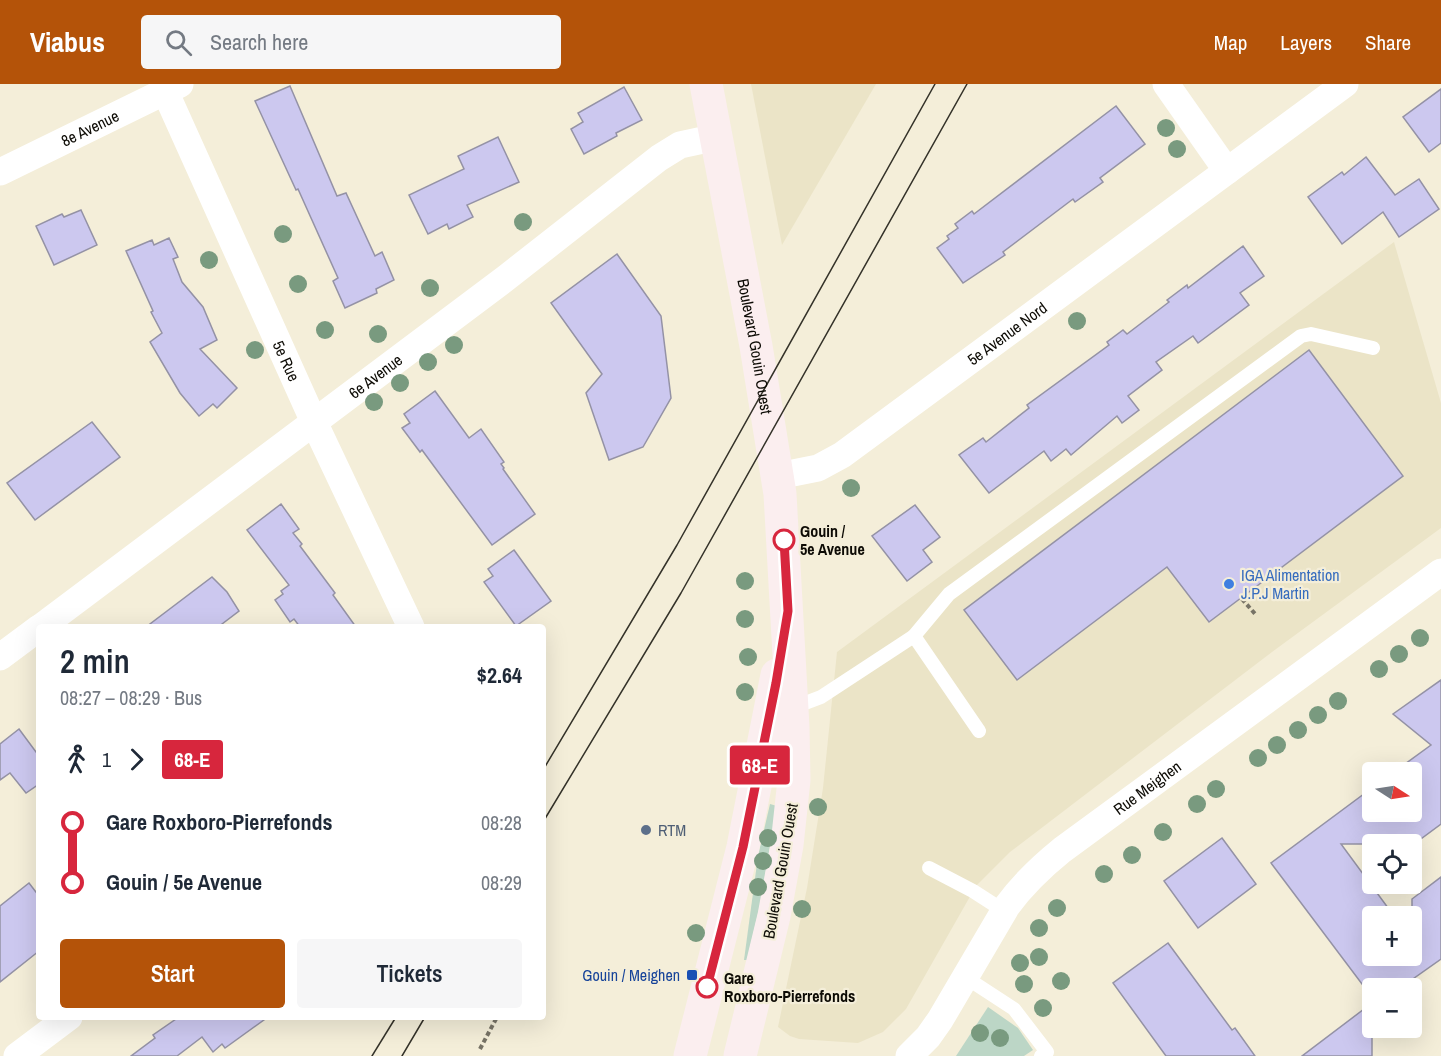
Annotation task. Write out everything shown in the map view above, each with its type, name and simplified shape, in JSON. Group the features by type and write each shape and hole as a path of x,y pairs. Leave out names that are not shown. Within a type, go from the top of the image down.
{"main road":[{"name":"Boulevard Gouin Ouest","path":"706,84 756,346 778,476 784,531 792,708 794,780 787,845 774,916 740,1056"},
{"name":"Boulevard Gouin Ouest","path":"690,1056 755,789 788,611"}],"street":[{"path":"1166,84 1227,171"},
{"name":"5e Avenue Nord","path":"778,476 818,468 842,455 1345,84"},
{"name":"8e Avenue","path":"0,172 173,88"},
{"name":"5e Rue","path":"173,88 314,422 410,624"},
{"name":"6e Avenue","path":"45,624 506,278 659,158 680,145 717,138"},
{"name":"Rue Meighen","path":"909,1056 928,1037 1004,911 1026,882 1062,850 1441,572"},
{"name":"6e Avenue","path":"0,657 36,631"},
{"path":"18,1056 65,1020"}],"lane":[{"path":"792,708 821,697 914,636 949,594 1301,336 1311,333 1373,348"},
{"path":"914,636 979,731"},
{"path":"929,868 1004,911"},
{"path":"965,977 1014,1009 1047,1052 1041,1056"}],"path":[{"path":"1242,599 1256,615"},
{"path":"480,1049 495,1020"}],"shaded area":[{"path":"751,84 876,84 782,245"},
{"path":"1394,242 1441,403 1441,528 1272,652 1010,852 976,886 906,1009 883,1032 858,1043 799,1039 790,1036 778,1027 807,888 823,788 837,652"}],"green space":[{"path":"770,804 777,806 760,905 747,960 744,960 758,856"},
{"path":"988,1007 1018,1028 1033,1050 1024,1056 956,1056"}],"building":[{"path":"290,86 337,196 346,193 375,256 382,252 394,280 376,289 377,293 345,308 333,281 338,278 255,101"},
{"path":"624,87 642,120 616,133 617,136 584,154 571,129 583,122 578,113"},
{"path":"1441,89 1441,143 1429,152 1403,117"},
{"path":"1116,106 1145,144 1100,178 1103,182 1075,202 1073,199 1003,252 1005,255 963,283 937,248 958,228 955,224 972,211 974,214"},
{"path":"498,137 519,182 467,205 473,217 449,229 447,224 428,234 409,195 464,169 458,156"},
{"path":"1366,157 1395,195 1419,179 1439,209 1399,237 1383,212 1342,244 1308,197 1342,172 1344,175"},
{"path":"81,210 97,245 54,265 36,226 62,214 64,217"},
{"path":"169,238 178,257 173,259 182,282 203,307 217,340 200,349 237,388 217,408 213,404 199,416 180,393 150,342 162,333 126,251 152,240 154,245"},
{"path":"1243,246 1264,276 1240,293 1249,305 1198,343 1193,336 1156,362 1162,370 1128,396 1139,410 1122,423 1117,416 1071,455 1066,449 1051,461 1044,451 989,493 959,455 983,438 986,442 1029,408 1027,405 1109,345 1107,342 1123,330 1127,334 1169,302 1167,300 1187,285 1188,288"},
{"path":"617,254 661,316 671,398 643,447 609,460 586,393 602,374 551,303"},
{"path":"1309,350 1403,476 1209,622 1167,567 1017,680 964,610"},
{"path":"435,391 469,438 481,429 504,462 501,464 503,469 535,514 492,545 422,450 420,452 402,428 410,423 404,414"},
{"path":"92,422 120,457 35,520 7,483"},
{"path":"281,504 299,529 293,533 302,544 300,546 335,593 333,595 354,624 298,624 294,619 290,622 275,600 289,585 247,530"},
{"path":"915,505 940,537 923,550 932,562 907,581 872,536"},
{"path":"514,550 551,601 519,624 515,624 484,582 493,576 488,569"},
{"path":"212,577 227,592 239,611 222,624 150,624"},
{"path":"1441,680 1441,824 1422,838 1422,834 1362,834 1362,844 1341,844 1362,873 1362,894 1378,894 1387,906 1362,906 1362,966 1422,966 1422,906 1412,906 1412,899 1422,894 1422,891 1441,877 1441,959 1414,978 1362,978 1362,984 1271,863 1362,795 1362,822 1422,822 1422,762 1408,762 1431,745 1393,714"},
{"path":"19,729 36,752 36,786 26,793 10,773 0,780 0,744"},
{"path":"1222,838 1256,884 1198,928 1164,881"},
{"path":"29,883 36,892 36,953 0,982 0,906"},
{"path":"1168,943 1232,1030 1235,1028 1255,1056 1166,1056 1113,983"},
{"path":"1362,1011 1362,1038 1372,1038 1372,1056 1302,1056"},
{"path":"175,1020 264,1020 225,1048 222,1044 213,1052 202,1037 177,1056 131,1056 155,1038 153,1035"}],"tram line":[{"path":"546,765 677,545 935,84"},
{"path":"546,817 681,593 967,84"},
{"path":"372,1056 394,1020"},
{"path":"402,1056 423,1020"}],"bus line":[{"name":"68-E","path":"707,987 743,847 776,683 788,611 784,540"}],"place":[{"name":"Gouin / 5e Avenue","path":"784,540"},
{"name":"IGA Alimentation J.P.J Martin","path":"1229,584"},
{"name":"RTM","path":"646,830"},
{"name":"Gouin / Meighen","path":"692,975"},
{"name":"Gare Roxboro-Pierrefonds","path":"707,987"}]}
